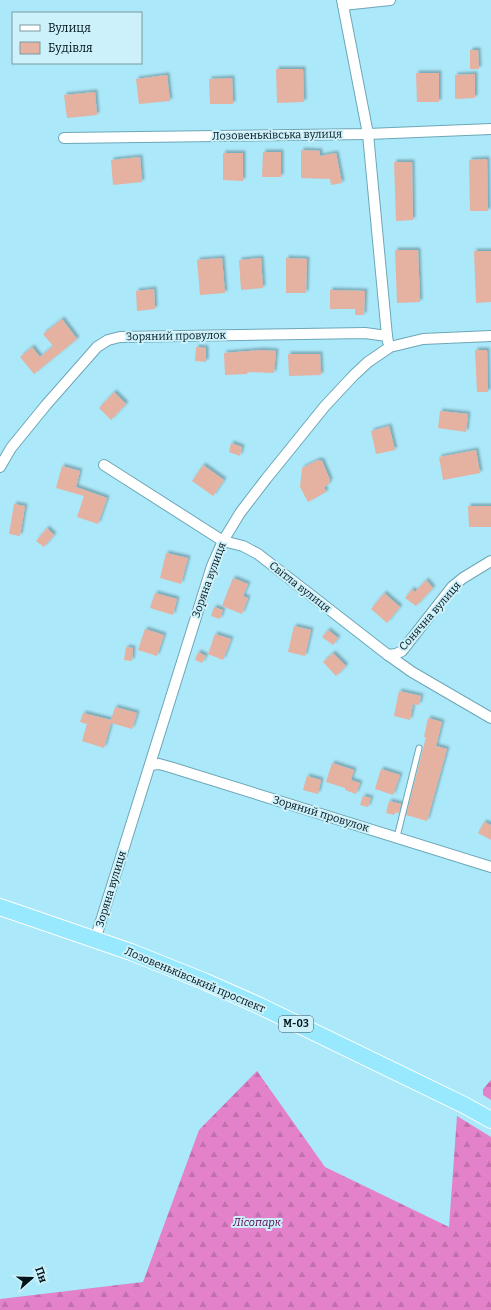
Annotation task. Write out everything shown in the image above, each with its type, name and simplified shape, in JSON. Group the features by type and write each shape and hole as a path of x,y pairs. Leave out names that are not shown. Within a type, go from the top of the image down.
{"highway":[{"name":"Лозовеньківський проспект","path":"0,907 132,952 206,982 457,1102 491,1120"}],"street":[{"path":"390,0 343,3 368,134 387,336 390,347"},
{"name":"Лозовеньківська вулиця","path":"64,138 368,134 491,129"},
{"name":"Зоряний провулок","path":"0,467 11,448 46,405 97,347 108,340 120,337 168,336 365,334 387,336"},
{"name":"Зоряна вулиця","path":"95,940 212,566 223,542 240,513 325,406 354,374 390,347 423,339 491,336"},
{"name":"Світла вулиця","path":"104,465 223,542 243,546 258,554 412,672 491,718"},
{"name":"Сонячна вулиця","path":"388,655 396,654 402,651 452,587 463,578 491,561"},
{"name":"Зоряний провулок","path":"150,764 159,764 170,767 491,867"}],"lane":[{"path":"397,837 419,748"}],"green space":[{"name":"Лісопарк","path":"257,1071 325,1167 449,1227 457,1116 491,1137 491,1310 0,1310 0,1299 143,1282 199,1130"},
{"path":"491,1080 491,1100 483,1095 483,1089"}],"building":[{"path":"470,50 478,50 479,69 470,69"},
{"path":"276,69 303,69 304,102 277,103"},
{"path":"416,73 439,73 439,102 417,102"},
{"path":"475,74 475,98 455,99 455,75"},
{"path":"167,75 170,101 139,104 136,79"},
{"path":"232,78 233,104 210,104 209,79"},
{"path":"95,92 97,115 67,118 64,95"},
{"path":"301,150 320,151 320,156 336,153 342,183 331,185 330,179 301,178"},
{"path":"263,152 281,152 281,177 262,177"},
{"path":"223,153 243,153 243,181 223,180"},
{"path":"140,157 142,182 113,185 111,160"},
{"path":"487,159 488,211 470,211 469,160"},
{"path":"394,162 412,162 413,220 396,221"},
{"path":"395,250 418,250 420,302 397,303"},
{"path":"474,251 491,251 491,302 476,303"},
{"path":"222,258 225,293 200,295 197,260"},
{"path":"261,258 263,288 241,290 239,260"},
{"path":"286,258 307,259 306,293 286,293"},
{"path":"154,289 155,309 137,311 136,291"},
{"path":"330,290 365,291 364,315 355,315 355,309 330,309"},
{"path":"62,319 77,339 34,374 20,357 32,347 40,357 53,346 43,334"},
{"path":"196,347 206,348 206,362 195,361"},
{"path":"261,350 276,351 274,373 247,372 247,374 225,375 224,353"},
{"path":"475,350 487,350 488,392 477,392"},
{"path":"288,354 320,354 321,375 289,376"},
{"path":"114,392 126,404 111,420 99,408"},
{"path":"440,411 468,414 466,432 438,428"},
{"path":"389,426 395,450 376,454 371,431"},
{"path":"231,443 242,447 240,456 229,452"},
{"path":"476,450 480,473 443,480 439,457"},
{"path":"318,460 322,461 330,480 328,485 324,487 326,492 308,502 300,487 302,468"},
{"path":"203,465 224,480 213,496 192,481"},
{"path":"62,466 80,471 76,487 107,498 98,524 77,517 84,496 56,488"},
{"path":"14,504 25,506 20,536 9,534"},
{"path":"468,506 491,506 491,527 469,527"},
{"path":"47,528 54,535 44,547 36,541"},
{"path":"166,553 188,558 181,584 160,578"},
{"path":"233,578 248,584 243,596 248,598 242,614 222,606"},
{"path":"426,580 433,588 416,606 405,598 412,589 415,592"},
{"path":"155,593 177,599 173,615 150,608"},
{"path":"384,593 400,607 387,623 371,609"},
{"path":"214,607 223,610 220,619 211,616"},
{"path":"294,626 311,630 305,656 288,652"},
{"path":"145,629 164,635 157,656 138,650"},
{"path":"328,630 338,638 333,645 322,637"},
{"path":"215,634 231,639 223,660 208,654"},
{"path":"126,647 133,648 132,661 124,660"},
{"path":"198,652 206,656 202,663 195,660"},
{"path":"333,653 346,666 336,676 323,662"},
{"path":"399,691 421,696 419,705 413,704 410,720 394,716"},
{"path":"115,707 137,713 132,729 111,723 104,748 82,741 87,724 80,722 83,713 111,720"},
{"path":"428,718 442,722 436,746 447,749 427,821 406,815 426,737 424,737"},
{"path":"332,763 354,770 351,780 360,783 356,794 345,790 345,788 326,782"},
{"path":"381,769 400,775 393,795 375,789"},
{"path":"307,776 321,780 318,794 303,790"},
{"path":"363,796 371,798 368,807 360,805"},
{"path":"389,801 401,804 399,813 395,812 394,815 386,813"},
{"path":"484,822 491,825 491,840 478,833"}]}
